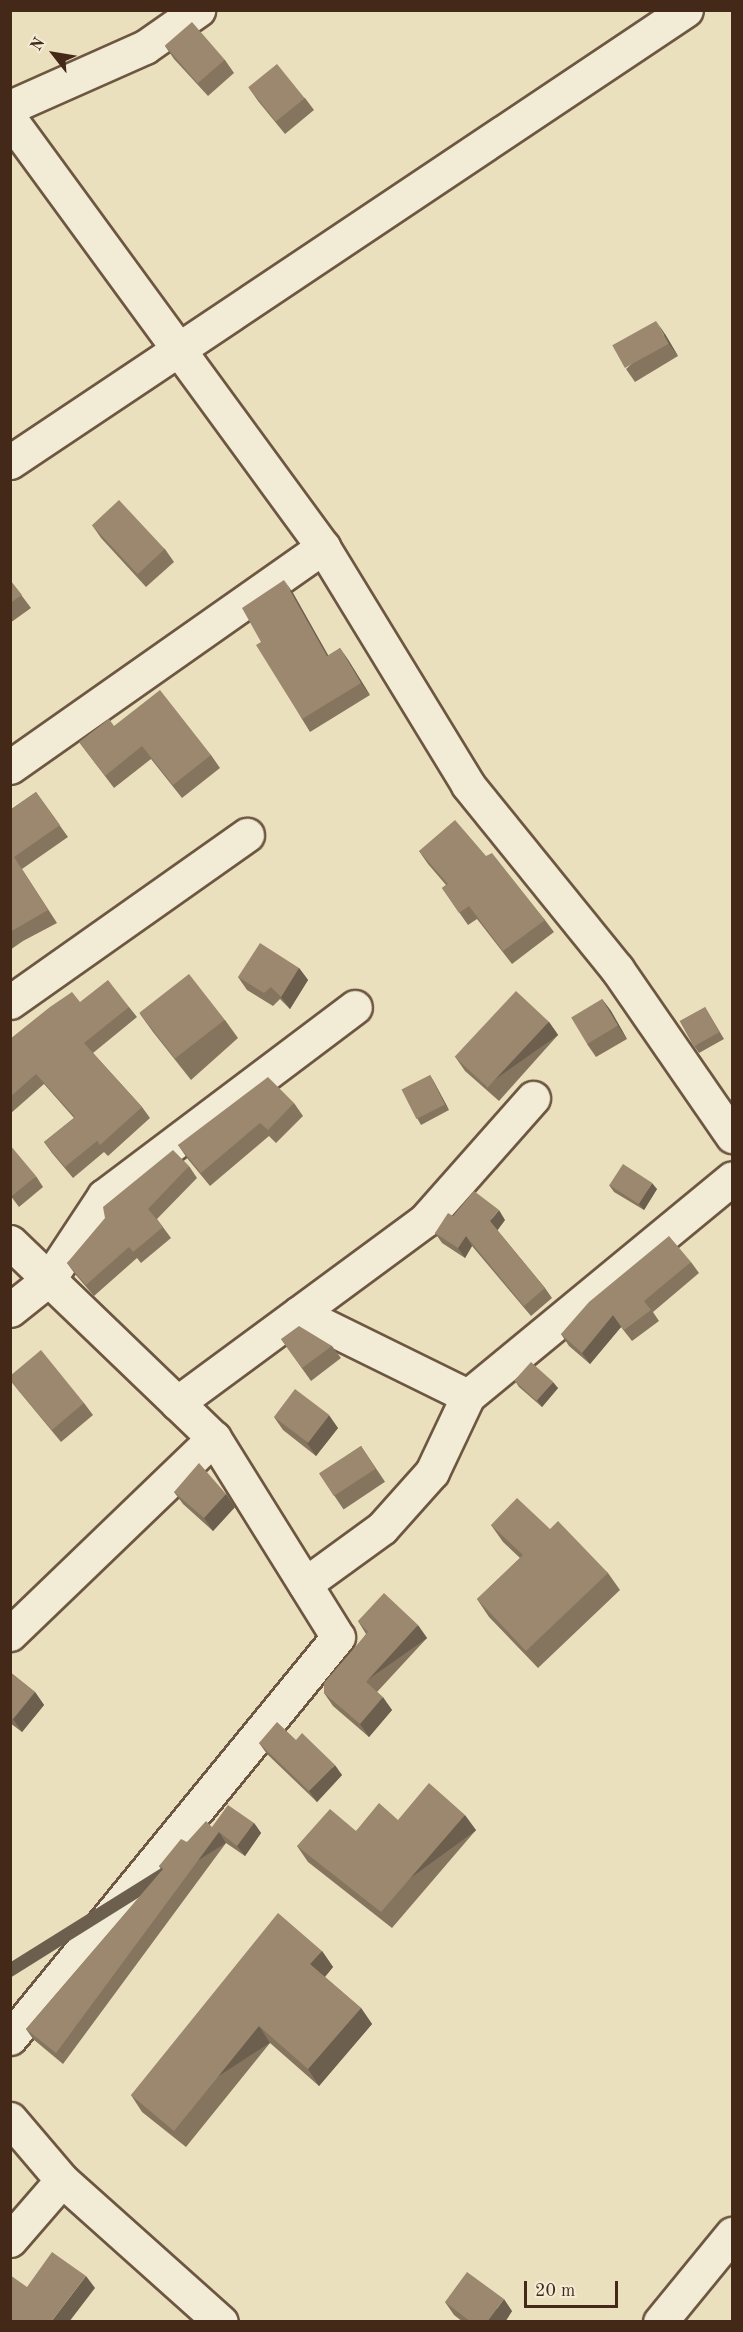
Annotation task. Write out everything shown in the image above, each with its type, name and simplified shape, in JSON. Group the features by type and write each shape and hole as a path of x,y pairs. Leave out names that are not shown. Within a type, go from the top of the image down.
{"street":[{"path":"10,107 145,47 198,10"},
{"path":"10,462 686,10"},
{"path":"10,119 323,547 468,784 617,969 732,1136"},
{"path":"10,767 323,547"},
{"path":"10,1002 247,835"},
{"path":"10,1310 49,1279 105,1196 354,1007"},
{"path":"177,1403 425,1220 533,1098"},
{"path":"305,1584 382,1528 432,1472 468,1396 732,1178"},
{"path":"10,1242 214,1438 339,1637 10,2038"},
{"path":"299,1313 468,1396"},
{"path":"10,1634 214,1438"},
{"path":"10,2119 62,2180 221,2322"},
{"path":"10,2240 62,2180"},
{"path":"660,2322 732,2234"}],"building":[{"path":"192,22 225,60 198,83 165,46"},
{"path":"277,64 305,98 276,121 248,87"},
{"path":"656,321 669,344 625,368 612,345"},
{"path":"119,500 165,549 138,574 92,525"},
{"path":"10,580 22,595 10,603"},
{"path":"284,580 327,656 340,648 361,683 302,719 256,645 261,642 242,608"},
{"path":"160,690 211,755 173,785 142,746 105,776 79,742 109,719 114,726"},
{"path":"36,792 60,825 14,857 48,910 10,932 10,810"},
{"path":"455,820 486,856 492,853 545,920 503,951 469,906 459,913 442,888 448,884 419,851"},
{"path":"260,943 299,968 281,997 271,987 264,993 238,977"},
{"path":"189,974 225,1020 175,1058 139,1013"},
{"path":"108,980 129,1007 84,1043 142,1107 100,1145 97,1141 65,1167 44,1142 75,1117 36,1074 10,1097 10,1039 72,992 80,1002"},
{"path":"516,991 549,1022 488,1088 455,1057"},
{"path":"602,999 618,1026 587,1044 571,1018"},
{"path":"705,1007 719,1032 694,1046 680,1021"},
{"path":"430,1075 445,1104 416,1119 401,1090"},
{"path":"268,1077 294,1103 268,1130 260,1123 201,1173 178,1145"},
{"path":"10,1145 36,1176 12,1196 10,1194"},
{"path":"173,1150 189,1166 148,1209 163,1227 133,1252 129,1247 86,1285 67,1263 105,1218 103,1207"},
{"path":"623,1164 652,1183 639,1204 609,1185"},
{"path":"474,1191 499,1210 490,1221 545,1288 524,1306 466,1236 458,1248 435,1233 448,1213 453,1216"},
{"path":"669,1236 691,1262 644,1301 651,1310 624,1330 613,1315 582,1353 561,1334 589,1302"},
{"path":"299,1326 332,1346 302,1368 281,1339"},
{"path":"41,1350 84,1403 52,1430 10,1380 10,1376"},
{"path":"531,1362 553,1382 537,1401 514,1381"},
{"path":"295,1389 329,1415 308,1443 274,1417"},
{"path":"361,1446 376,1469 334,1496 319,1473"},
{"path":"199,1463 226,1494 204,1518 174,1492"},
{"path":"517,1498 550,1529 558,1521 608,1573 526,1651 477,1599 523,1555 491,1525"},
{"path":"384,1593 418,1625 366,1682 383,1697 360,1724 324,1693 324,1683 368,1632 358,1621"},
{"path":"10,1672 35,1692 13,1719 10,1717"},
{"path":"277,1722 296,1740 302,1733 335,1765 309,1791 259,1743"},
{"path":"429,1783 465,1815 381,1912 297,1846 330,1809 356,1831 379,1803 398,1820"},
{"path":"228,1805 254,1823 237,1846 219,1832 56,2053 26,2029 163,1869 159,1866 181,1839 187,1842 206,1821 212,1827"},
{"path":"278,1913 322,1951 310,1964 361,2008 308,2069 259,2026 174,2131 131,2095"},
{"path":"52,2252 86,2276 51,2322 10,2322 10,2275 27,2287"},
{"path":"467,2272 504,2299 487,2322 471,2322 445,2302"}]}
